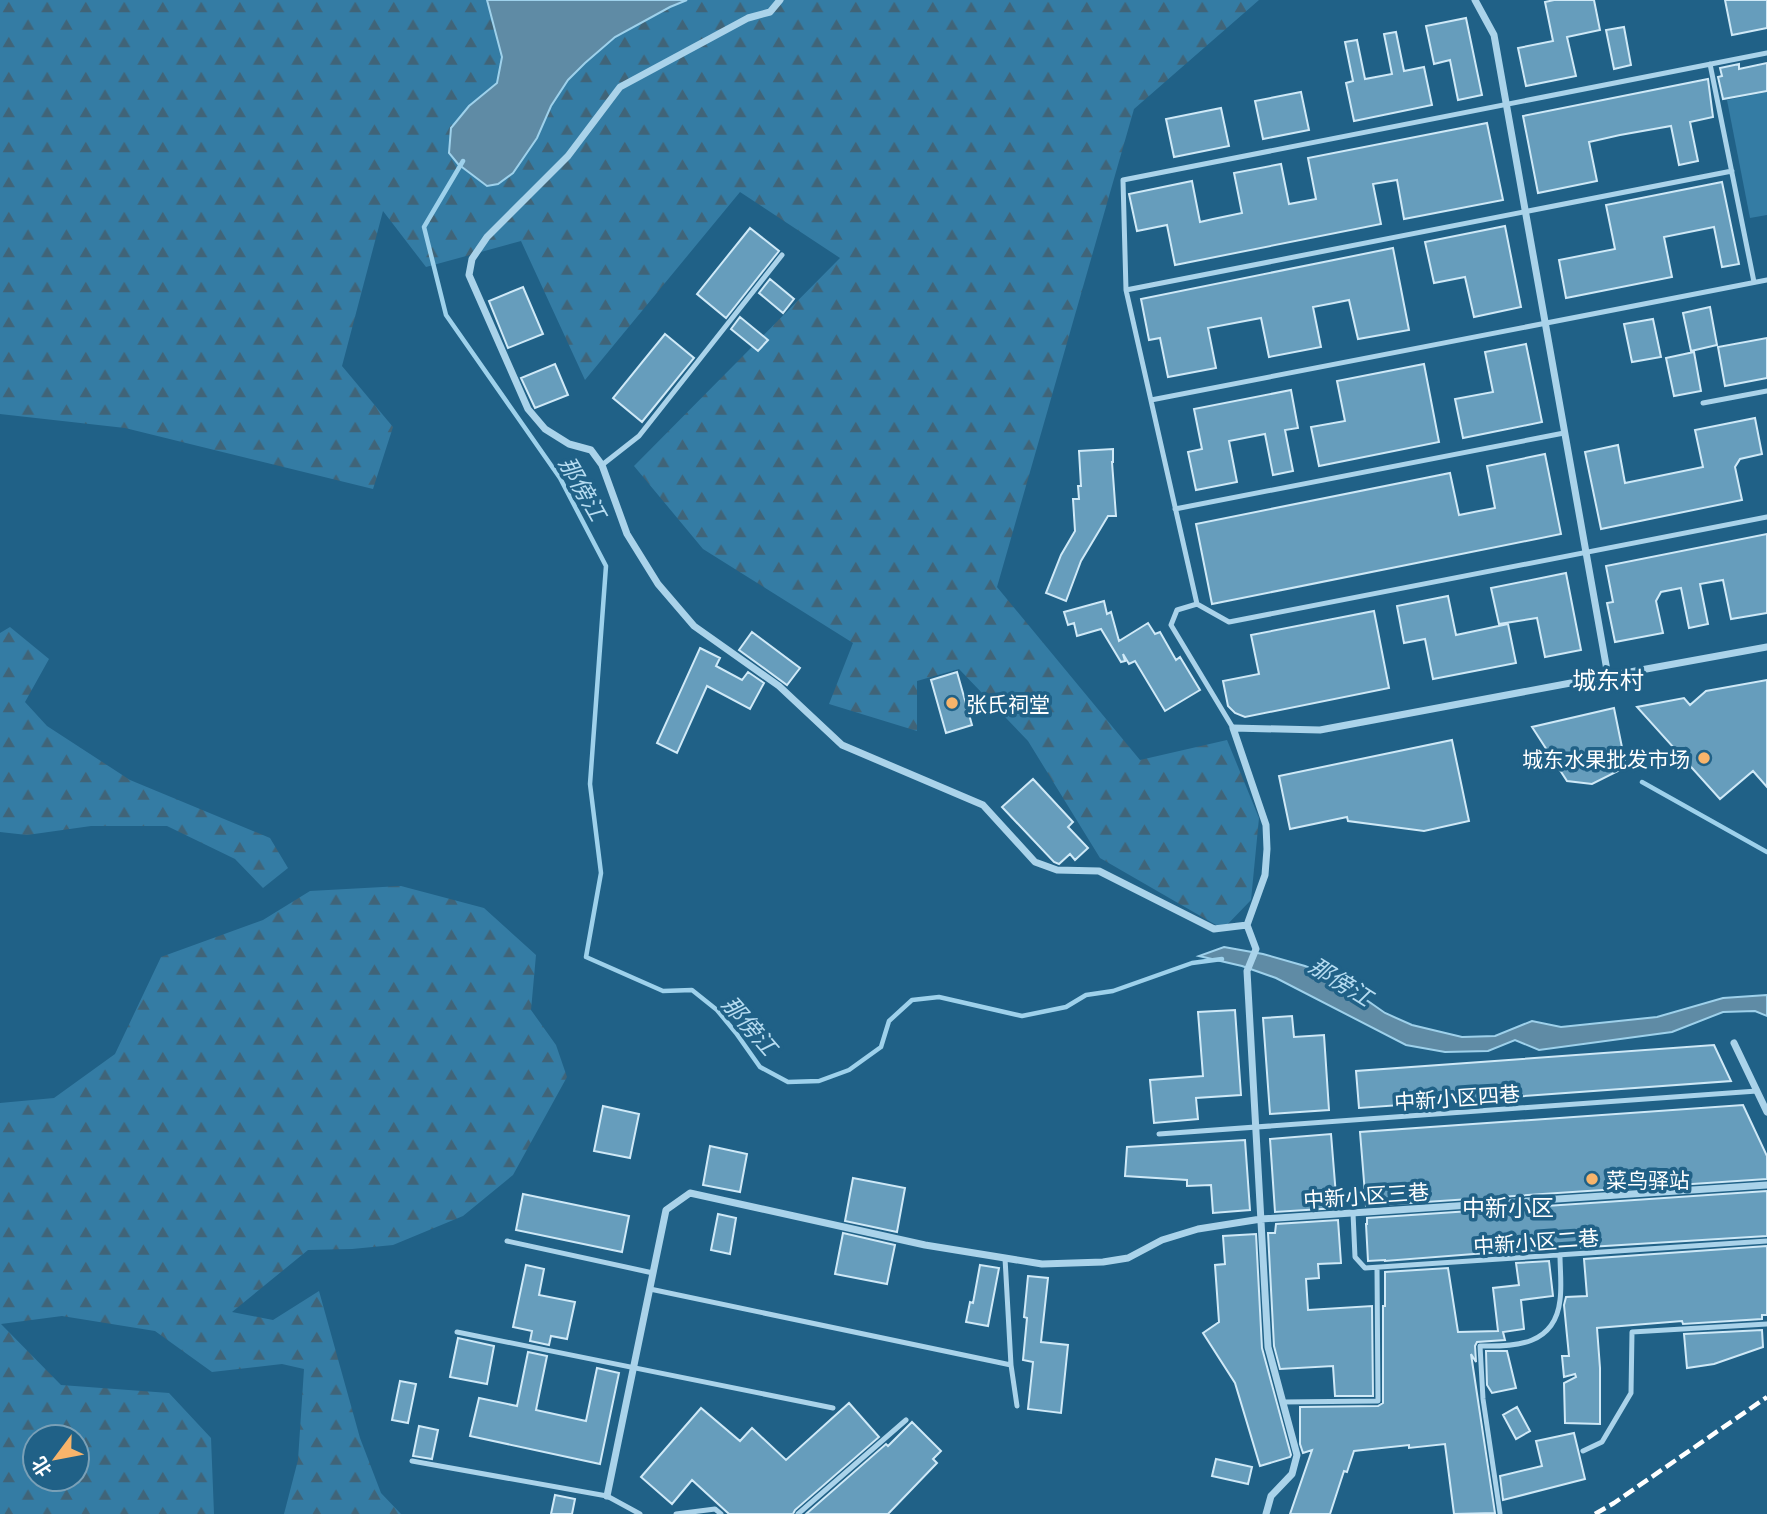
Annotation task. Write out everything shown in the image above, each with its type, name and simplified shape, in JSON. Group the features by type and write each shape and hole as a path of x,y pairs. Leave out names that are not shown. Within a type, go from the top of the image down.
{"street":[{"path":"780,0 770,12 748,18 620,87 568,156 486,237 471,259 469,275 528,409 545,429 569,444 591,450 602,465 626,534 658,584 694,626 779,686 842,745 984,805 1035,862 1057,870 1099,871 1214,929 1247,925"},
{"path":"1475,0 1494,36 1608,677"},
{"path":"1266,1514 1271,1496 1292,1474 1297,1455 1268,1347 1247,971 1256,950 1247,925 1265,875 1268,849 1266,825 1233,728 1320,730 1767,647"},
{"path":"1734,1043 1767,1112"},
{"name":"中新小区三巷","path":"607,1496 666,1210 690,1193 925,1245 1042,1264 1128,1258 1162,1240 1198,1229 1261,1219 1767,1185"}],"lane":[{"path":"1197,604 1126,290 1123,180 1767,53"},
{"path":"1710,64 1754,282"},
{"path":"1126,290 1732,171"},
{"path":"602,465 639,436 782,255"},
{"path":"1150,400 1767,280"},
{"path":"1703,403 1767,391"},
{"path":"1175,509 1564,433"},
{"path":"1233,728 1171,625 1177,610 1197,604 1229,622 1767,517"},
{"name":"中新小区四巷","path":"1160,1134 1757,1091"},
{"path":"1283,1402 1378,1401 1377,1268 1365,1268 1355,1258 1353,1213"},
{"path":"507,1241 653,1273"},
{"name":"中新小区二巷","path":"1377,1268 1767,1241"},
{"path":"1500,1513 1483,1399 1480,1346 1509,1347 1527,1343 1545,1332 1555,1320 1560,1301 1560,1255"},
{"path":"1005,1258 1011,1365 1017,1406"},
{"path":"650,1289 1011,1365"},
{"path":"1583,1451 1602,1442 1631,1393 1632,1332 1767,1324"},
{"path":"457,1332 833,1409"},
{"path":"798,1514 906,1420"},
{"path":"412,1461 607,1496 640,1514"},
{"path":"676,1514 715,1509 721,1514"}],"green space":[{"path":"0,0 1259,0 1134,109 997,587 1140,760 1227,740 1259,818 1251,900 1223,929 1100,858 1028,741 959,669 917,681 917,731 829,704 853,643 703,549 634,466 840,258 740,192 585,380 521,241 426,267 383,211 342,366 393,427 373,489 125,428 0,414"},
{"path":"1767,92 1767,215 1750,218 1727,100"},
{"path":"10,627 49,659 25,702 47,726 130,780 270,838 288,868 263,888 235,859 167,826 91,826 27,835 0,832 0,633"},
{"path":"401,886 484,908 536,955 531,1010 556,1045 567,1077 513,1175 463,1216 393,1245 308,1250 232,1312 273,1320 319,1291 360,1438 381,1493 401,1514 284,1514 298,1460 304,1369 282,1364 212,1372 155,1331 62,1316 1,1324 61,1385 169,1393 211,1438 214,1514 0,1514 0,1103 54,1098 115,1054 161,957 263,920 310,891"}],"shaded area":[{"path":"487,0 687,0 615,37 585,63 568,80 551,106 537,138 513,173 498,184 487,186 458,164 449,153 451,128 469,106 497,83 502,57"},
{"path":"1224,947 1305,966 1335,978 1385,1013 1412,1025 1462,1037 1495,1036 1532,1021 1561,1027 1657,1017 1723,998 1767,995 1767,1016 1755,1011 1723,1012 1672,1032 1539,1050 1515,1040 1488,1051 1445,1052 1406,1045 1276,978 1242,966 1199,956"}],"building":[{"path":"1594,0 1600,30 1567,37 1576,76 1526,86 1518,48 1553,41 1545,2"},
{"path":"1725,0 1767,0 1767,28 1732,35"},
{"path":"1466,18 1482,95 1458,100 1450,60 1434,64 1426,26"},
{"path":"1624,27 1631,65 1614,69 1606,30"},
{"path":"1396,32 1404,71 1424,67 1432,105 1354,121 1346,83 1353,81 1345,42 1357,40 1365,79 1392,74 1384,34"},
{"path":"1767,63 1767,91 1723,99 1718,77 1722,76 1720,68 1739,64 1739,69"},
{"path":"1708,79 1713,117 1690,122 1698,161 1679,165 1671,126 1620,135 1589,142 1597,181 1538,193 1523,116"},
{"path":"1301,92 1309,130 1263,139 1255,101"},
{"path":"1221,108 1229,146 1174,157 1166,119"},
{"path":"1487,123 1503,200 1404,219 1397,180 1373,184 1381,224 1175,265 1167,225 1137,231 1129,194 1192,181 1200,222 1242,213 1234,173 1281,164 1289,204 1316,199 1308,158"},
{"path":"1722,182 1739,264 1722,267 1714,227 1664,237 1672,277 1566,298 1559,260 1615,249 1606,205"},
{"path":"1505,226 1521,307 1474,317 1465,277 1434,283 1425,242"},
{"path":"750,228 779,251 726,318 697,294"},
{"path":"1393,248 1409,330 1358,339 1349,300 1313,307 1321,347 1269,357 1261,318 1208,328 1216,368 1168,377 1160,338 1149,340 1141,299"},
{"path":"770,279 794,299 783,313 759,293"},
{"path":"523,287 543,334 508,348 489,301"},
{"path":"1710,307 1717,345 1691,351 1683,313"},
{"path":"740,317 768,340 758,351 731,329"},
{"path":"1653,319 1661,357 1632,362 1624,324"},
{"path":"665,334 694,358 642,422 613,398"},
{"path":"1767,338 1767,378 1725,386 1718,347"},
{"path":"1526,344 1542,422 1463,438 1455,399 1493,392 1485,352"},
{"path":"1694,352 1701,391 1674,396 1666,358"},
{"path":"555,364 568,395 535,408 521,378"},
{"path":"1424,364 1439,442 1319,466 1311,427 1345,421 1337,381"},
{"path":"1291,390 1298,428 1285,430 1293,471 1273,475 1265,434 1229,441 1237,482 1196,490 1188,452 1202,449 1194,409"},
{"path":"1755,418 1762,454 1740,459 1735,467 1742,500 1601,529 1585,452 1618,445 1625,483 1703,467 1695,430"},
{"path":"1113,449 1116,516 1108,516 1081,561 1066,601 1046,593 1061,555 1075,531 1073,499 1079,499 1078,486 1081,486 1079,451"},
{"path":"1545,454 1561,534 1212,604 1196,524 1450,473 1459,515 1495,508 1487,466"},
{"path":"1767,534 1767,613 1731,619 1723,580 1700,584 1708,624 1689,628 1681,588 1661,592 1656,601 1663,633 1615,642 1607,603 1613,602 1606,566"},
{"path":"1566,573 1581,650 1545,657 1537,618 1499,624 1491,588"},
{"path":"1448,596 1456,635 1508,624 1516,663 1433,679 1425,639 1404,643 1397,606"},
{"path":"1104,601 1107,614 1111,612 1119,641 1148,623 1155,634 1160,632 1176,660 1180,657 1200,690 1165,711 1135,661 1129,664 1123,654 1125,661 1121,662 1101,629 1077,636 1074,623 1068,625 1064,612"},
{"path":"1374,611 1389,688 1245,717 1228,706 1223,681 1259,674 1251,635"},
{"path":"752,632 800,668 787,685 739,650"},
{"path":"700,648 720,658 716,666 742,680 748,672 764,683 750,709 707,686 677,753 657,743"},
{"name":"张氏祠堂","path":"957,672 972,725 946,733 931,680"},
{"path":"1767,680 1767,787 1753,771 1720,799 1637,707 1684,698 1690,705 1706,691"},
{"path":"1614,708 1626,767 1592,784 1567,781 1532,727"},
{"path":"1452,740 1469,821 1424,831 1348,821 1347,817 1290,829 1279,776"},
{"path":"1033,779 1073,822 1068,827 1088,848 1075,860 1070,854 1059,864 1054,862 1002,807"},
{"path":"1235,1010 1241,1095 1196,1098 1198,1119 1154,1123 1150,1080 1203,1076 1198,1012"},
{"path":"1292,1016 1294,1037 1324,1035 1329,1110 1270,1114 1263,1018"},
{"path":"1714,1045 1731,1081 1359,1108 1356,1071"},
{"path":"1743,1105 1767,1156 1767,1179 1366,1206 1360,1132"},
{"path":"603,1106 639,1114 630,1158 594,1151"},
{"path":"1331,1134 1337,1208 1275,1212 1270,1139"},
{"path":"1245,1140 1250,1210 1213,1213 1211,1185 1187,1186 1187,1180 1125,1176 1127,1147"},
{"path":"710,1146 747,1154 740,1192 703,1185"},
{"path":"853,1178 905,1188 897,1232 845,1221"},
{"path":"1767,1191 1767,1236 1368,1261 1367,1218"},
{"path":"523,1194 629,1216 622,1252 516,1230"},
{"path":"718,1214 736,1218 730,1254 711,1250"},
{"path":"1338,1220 1341,1263 1318,1264 1319,1278 1306,1279 1308,1310 1372,1306 1373,1396 1335,1396 1333,1366 1280,1369 1274,1346 1268,1233 1275,1233 1276,1224"},
{"path":"843,1233 895,1245 887,1284 835,1274"},
{"path":"1256,1234 1262,1348 1291,1455 1260,1466 1235,1383 1203,1333 1219,1322 1215,1265 1225,1264 1223,1236"},
{"path":"1767,1246 1767,1315 1762,1315 1762,1319 1683,1324 1682,1321 1597,1328 1600,1424 1565,1423 1564,1383 1576,1377 1575,1374 1564,1377 1562,1356 1569,1356 1564,1305 1566,1297 1587,1296 1584,1259"},
{"path":"1549,1261 1553,1296 1521,1300 1524,1329 1503,1332 1505,1340 1477,1342 1476,1362 1471,1354 1495,1513 1454,1514 1445,1444 1354,1451 1347,1472 1344,1471 1330,1514 1290,1514 1312,1450 1303,1453 1300,1444 1300,1407 1378,1406 1383,1403 1385,1272 1448,1268 1458,1332 1498,1331 1493,1288 1519,1285 1516,1263"},
{"path":"526,1265 544,1269 539,1295 575,1302 567,1339 551,1336 549,1345 530,1341 532,1331 513,1327"},
{"path":"980,1265 999,1268 988,1326 966,1322 970,1302 973,1303"},
{"path":"1028,1276 1048,1278 1041,1342 1068,1345 1061,1413 1028,1409 1033,1362 1023,1360"},
{"path":"1762,1330 1763,1347 1714,1364 1687,1368 1684,1334"},
{"path":"458,1338 494,1346 487,1384 450,1377"},
{"path":"1486,1351 1507,1351 1516,1388 1492,1393 1487,1385"},
{"path":"528,1352 547,1356 536,1410 586,1421 597,1368 619,1373 600,1464 470,1436 479,1398 517,1406"},
{"path":"400,1381 416,1384 408,1423 392,1420"},
{"path":"849,1403 879,1437 793,1514 729,1514 692,1480 672,1504 641,1477 701,1408 740,1441 752,1428 786,1460"},
{"path":"1517,1407 1530,1431 1516,1439 1503,1415"},
{"path":"912,1422 941,1451 933,1459 937,1463 888,1514 806,1514 886,1444 888,1446"},
{"path":"419,1426 438,1430 432,1459 413,1456"},
{"path":"1574,1433 1585,1479 1503,1500 1500,1476 1542,1466 1536,1441"},
{"path":"1216,1459 1252,1467 1248,1484 1212,1476"},
{"path":"555,1495 575,1499 572,1514 551,1514"}],"waterway":[{"name":"那傍江","path":"463,161 424,227 446,315 560,478 606,566 590,784 601,873 586,957 663,991 692,990 717,1010 760,1067 788,1082 819,1081 849,1070 881,1047 889,1021 912,1000 939,997 1022,1016 1066,1007 1086,995 1113,991 1192,963 1222,959"},
{"path":"1642,782 1767,852"}],"railway":[{"path":"1595,1514 1767,1397"}],"place":[{"name":"张氏祠堂","path":"952,703"},
{"name":"城东水果批发市场","path":"1704,758"},
{"name":"菜鸟驿站","path":"1592,1179"}],"district":[{"name":"城东村","path":"1608,679"},
{"name":"中新小区","path":"1508,1207"}]}
